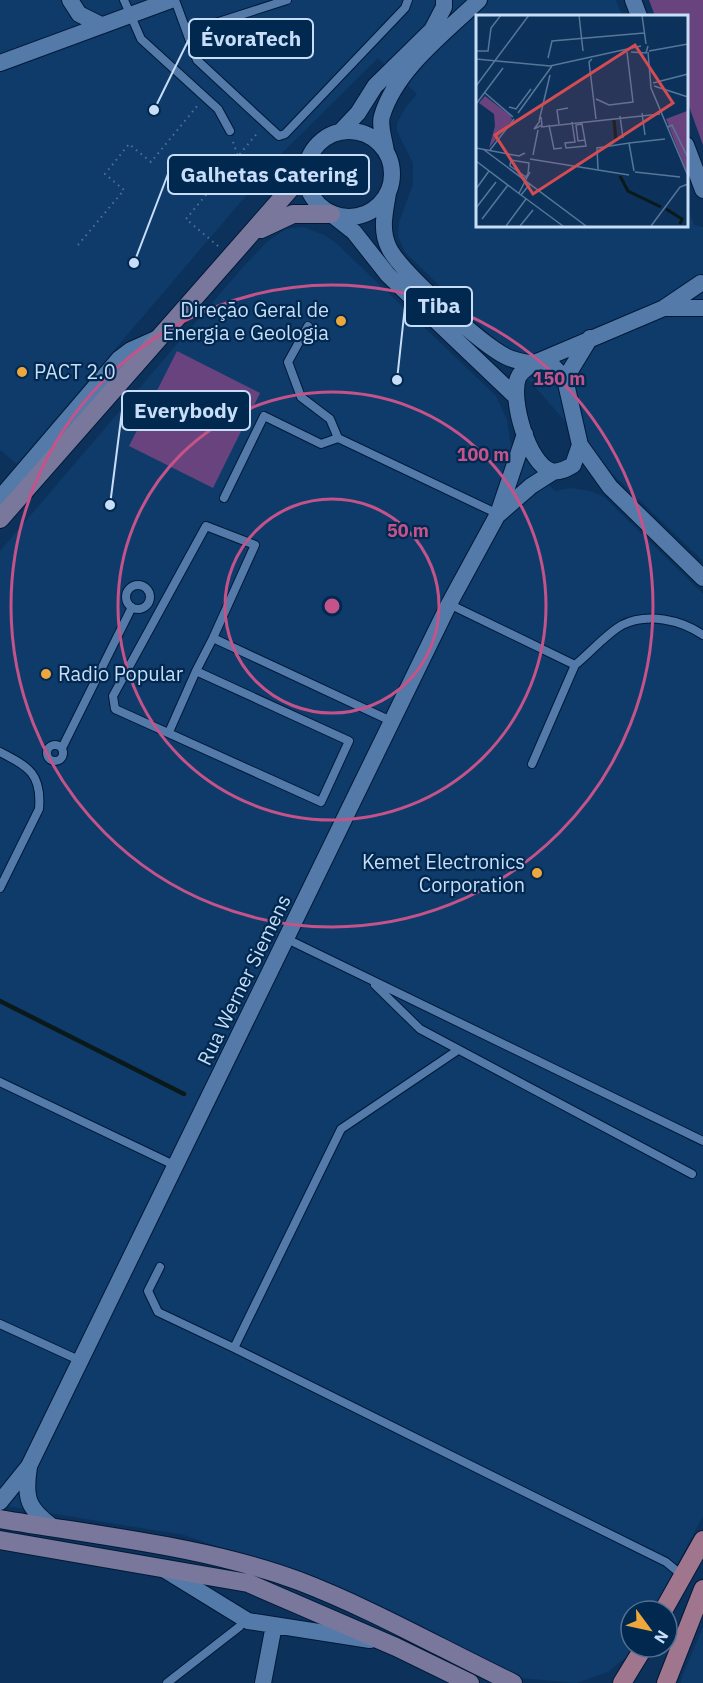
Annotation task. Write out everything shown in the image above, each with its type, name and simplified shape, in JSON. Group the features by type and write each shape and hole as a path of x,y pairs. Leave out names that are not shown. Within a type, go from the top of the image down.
{"main road":[{"path":"670,1599 703,1540"},
{"path":"682,1576 691,1592 693,1612"},
{"path":"666,1683 703,1589"},
{"path":"622,1683 637,1659"}],"street":[{"path":"70,0 79,14 101,26"},
{"path":"0,63 101,26 127,8 173,0"},
{"path":"0,519 284,196 307,165 313,151 323,140 340,132 358,113 375,86 432,30 444,7 444,0"},
{"path":"479,0 428,49 395,87 381,118 392,177 384,232 389,248 460,323 494,350 508,358 550,363 565,379 580,445 610,487 703,578"},
{"path":"633,0 639,15"},
{"path":"340,132 365,134 378,142 387,153"},
{"path":"688,148 703,190"},
{"path":"307,165 306,181 318,205 354,232 388,275 515,396"},
{"path":"247,238 281,217 293,214 331,214 352,218 367,214 380,204 388,192"},
{"path":"554,472 544,468 534,456 525,434 515,396 518,377 536,362 664,308 702,285"},
{"path":"664,308 703,308"},
{"path":"0,498 119,359 131,350 160,336"},
{"path":"565,379 590,338"},
{"name":"Rua Werner Siemens","path":"29,1466 177,1166 391,721 449,604 498,514 525,434"},
{"path":"580,445 573,465 610,487"},
{"name":"Rua Werner Siemens","path":"498,514 531,486 554,472 573,465"},
{"path":"0,1502 29,1466"},
{"path":"29,1466 26,1487 29,1503 37,1516 54,1528"},
{"path":"0,1519 194,1552 243,1563 299,1581 513,1683"},
{"path":"0,1540 248,1583 396,1647 470,1683"},
{"path":"147,1564 176,1576 246,1619 396,1647"},
{"path":"263,1683 274,1625"}],"lane":[{"path":"173,0 197,60 279,136 285,134 405,8 408,0"},
{"path":"185,27 206,26 287,0"},
{"path":"127,8 141,39 222,114 230,131"},
{"path":"308,326 288,362 301,397 330,419 338,438 498,514"},
{"path":"224,498 264,416 321,444 338,438"},
{"path":"169,732 196,671 255,545 206,526 113,696 115,709 321,802 349,741 196,671"},
{"path":"449,604 575,665"},
{"path":"62,748 132,607"},
{"path":"532,764 575,665 623,625 656,618 688,625 703,635"},
{"path":"213,638 391,721"},
{"path":"0,752 26,765 37,782 40,796 39,809 0,888"},
{"path":"287,939 703,1141"},
{"path":"370,979 420,1029 692,1174"},
{"path":"234,1348 341,1130 458,1050"},
{"path":"0,1082 177,1166"},
{"path":"160,1267 148,1291 158,1312 666,1562 682,1576"},
{"path":"0,1324 81,1362"},
{"path":"167,1683 239,1627 246,1619"}],"path":[{"path":"78,245 124,190 105,174 129,144 151,162 205,97"},
{"path":"230,131 238,156 284,196"},
{"path":"230,257 186,219 253,139"}],"shaded area":[{"path":"0,0 616,0 622,15 476,15 476,226 688,226 688,207 694,225 703,227 703,561 603,465 492,337 405,252 398,236 399,222 413,184 413,163 397,131 397,123 417,94 378,58 285,150 17,464 0,450"},
{"path":"649,0 703,0 703,145 688,104 688,15 655,15"},
{"path":"304,227 336,243 496,396 507,420 510,442 555,491 571,488 590,491 604,497 703,594 703,1516 658,1599 619,1599 619,1659 624,1659 608,1672 576,1683 522,1678 324,1583 184,1535 0,1505 0,551 243,267 269,240 286,229"},
{"path":"177,351 260,393 213,488 129,446"},
{"path":"703,1627 703,1683 681,1683 682,1677"}],"waterway":[{"path":"0,1001 184,1094"}],"place":[{"name":"ÉvoraTech","path":"154,110"},
{"name":"Galhetas Catering","path":"134,263"},
{"name":"Direção Geral de Energia e Geologia","path":"341,321"},
{"name":"PACT 2.0","path":"22,372"},
{"name":"Tiba","path":"397,380"},
{"name":"Everybody","path":"110,505"},
{"name":"Radio Popular","path":"46,674"},
{"name":"Kemet Electronics Corporation","path":"537,873"}]}
